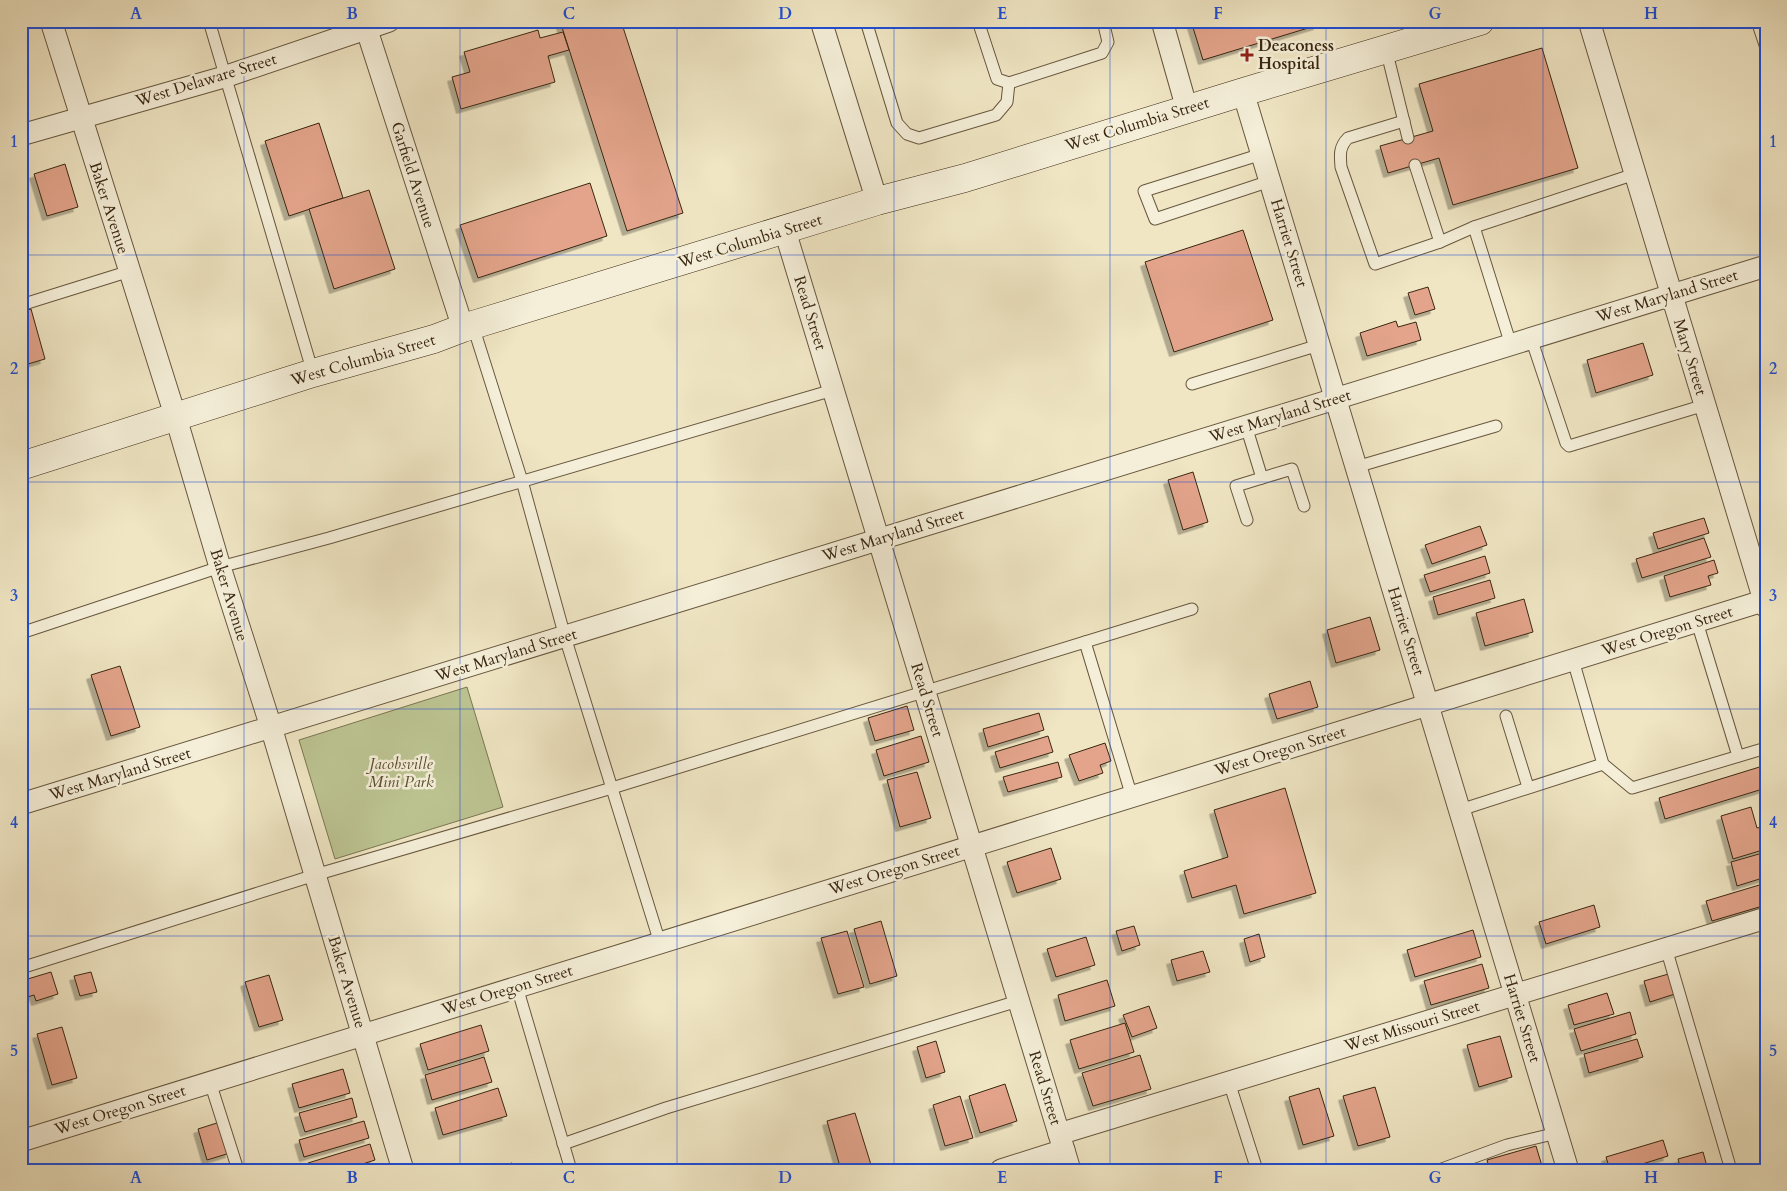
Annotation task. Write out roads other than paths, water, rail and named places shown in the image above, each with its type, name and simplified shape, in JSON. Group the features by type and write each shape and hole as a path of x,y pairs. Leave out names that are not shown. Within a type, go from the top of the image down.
{"main road":[{"name":"West Columbia Street","path":"22,465 176,418 313,373 434,339 877,202 965,178 1480,21"}],"street":[{"name":"Baker Avenue","path":"51,21 271,727 403,1170"},
{"name":"West Delaware Street","path":"21,135 224,77 365,25 389,21"},
{"path":"821,21 877,202"},
{"path":"1162,21 1187,109"},
{"name":"Mary Street","path":"1589,21 1765,602"},
{"name":"Garfield Avenue","path":"365,25 468,327"},
{"name":"Harriet Street","path":"1243,92 1568,1170"},
{"name":"Read Street","path":"785,231 1064,1151"},
{"name":"West Maryland Street","path":"21,804 1766,266"},
{"name":"West Oregon Street","path":"21,1141 1132,796 1765,602"},
{"name":"West Missouri Street","path":"1001,1170 1064,1151 1229,1082 1766,918"}],"lane":[{"path":"209,21 313,373"},
{"path":"866,21 897,122 907,134 919,138 996,115 1007,102 1009,83"},
{"path":"978,21 997,79 1009,83 1102,53 1108,42 1103,21"},
{"path":"1757,21 1766,48"},
{"path":"1386,49 1408,138"},
{"path":"1404,121 1348,138 1342,144 1340,151 1341,167 1375,264 1440,242 1474,227 1635,174"},
{"path":"1262,154 1144,191 1155,219 1270,181"},
{"path":"1415,165 1440,242"},
{"path":"1474,227 1511,345"},
{"path":"21,305 130,271"},
{"path":"468,327 522,481 565,636 660,943"},
{"path":"1532,338 1566,443 1569,446 1705,405"},
{"path":"1192,384 1320,344"},
{"path":"21,633 220,567 833,390"},
{"path":"1246,426 1262,478"},
{"path":"1356,467 1496,426"},
{"path":"1247,520 1236,486 1292,469 1304,506"},
{"path":"21,968 315,875 612,788 1192,609"},
{"path":"1697,622 1738,756"},
{"path":"1085,642 1132,796"},
{"path":"1573,660 1603,764 1632,788 1766,748"},
{"path":"1506,716 1528,787"},
{"path":"1460,810 1603,764"},
{"path":"1666,948 1731,1170"},
{"path":"517,987 571,1170"},
{"path":"563,1144 666,1108 1018,1001"},
{"path":"210,1082 238,1170"},
{"path":"1229,1082 1257,1170"},
{"path":"1439,1170 1508,1145 1557,1133"}],"place":[{"name":"Deaconess Hospital","path":"1247,55"}],"park label":[{"name":"Jacobsville Mini Park","path":"401,773"}]}
